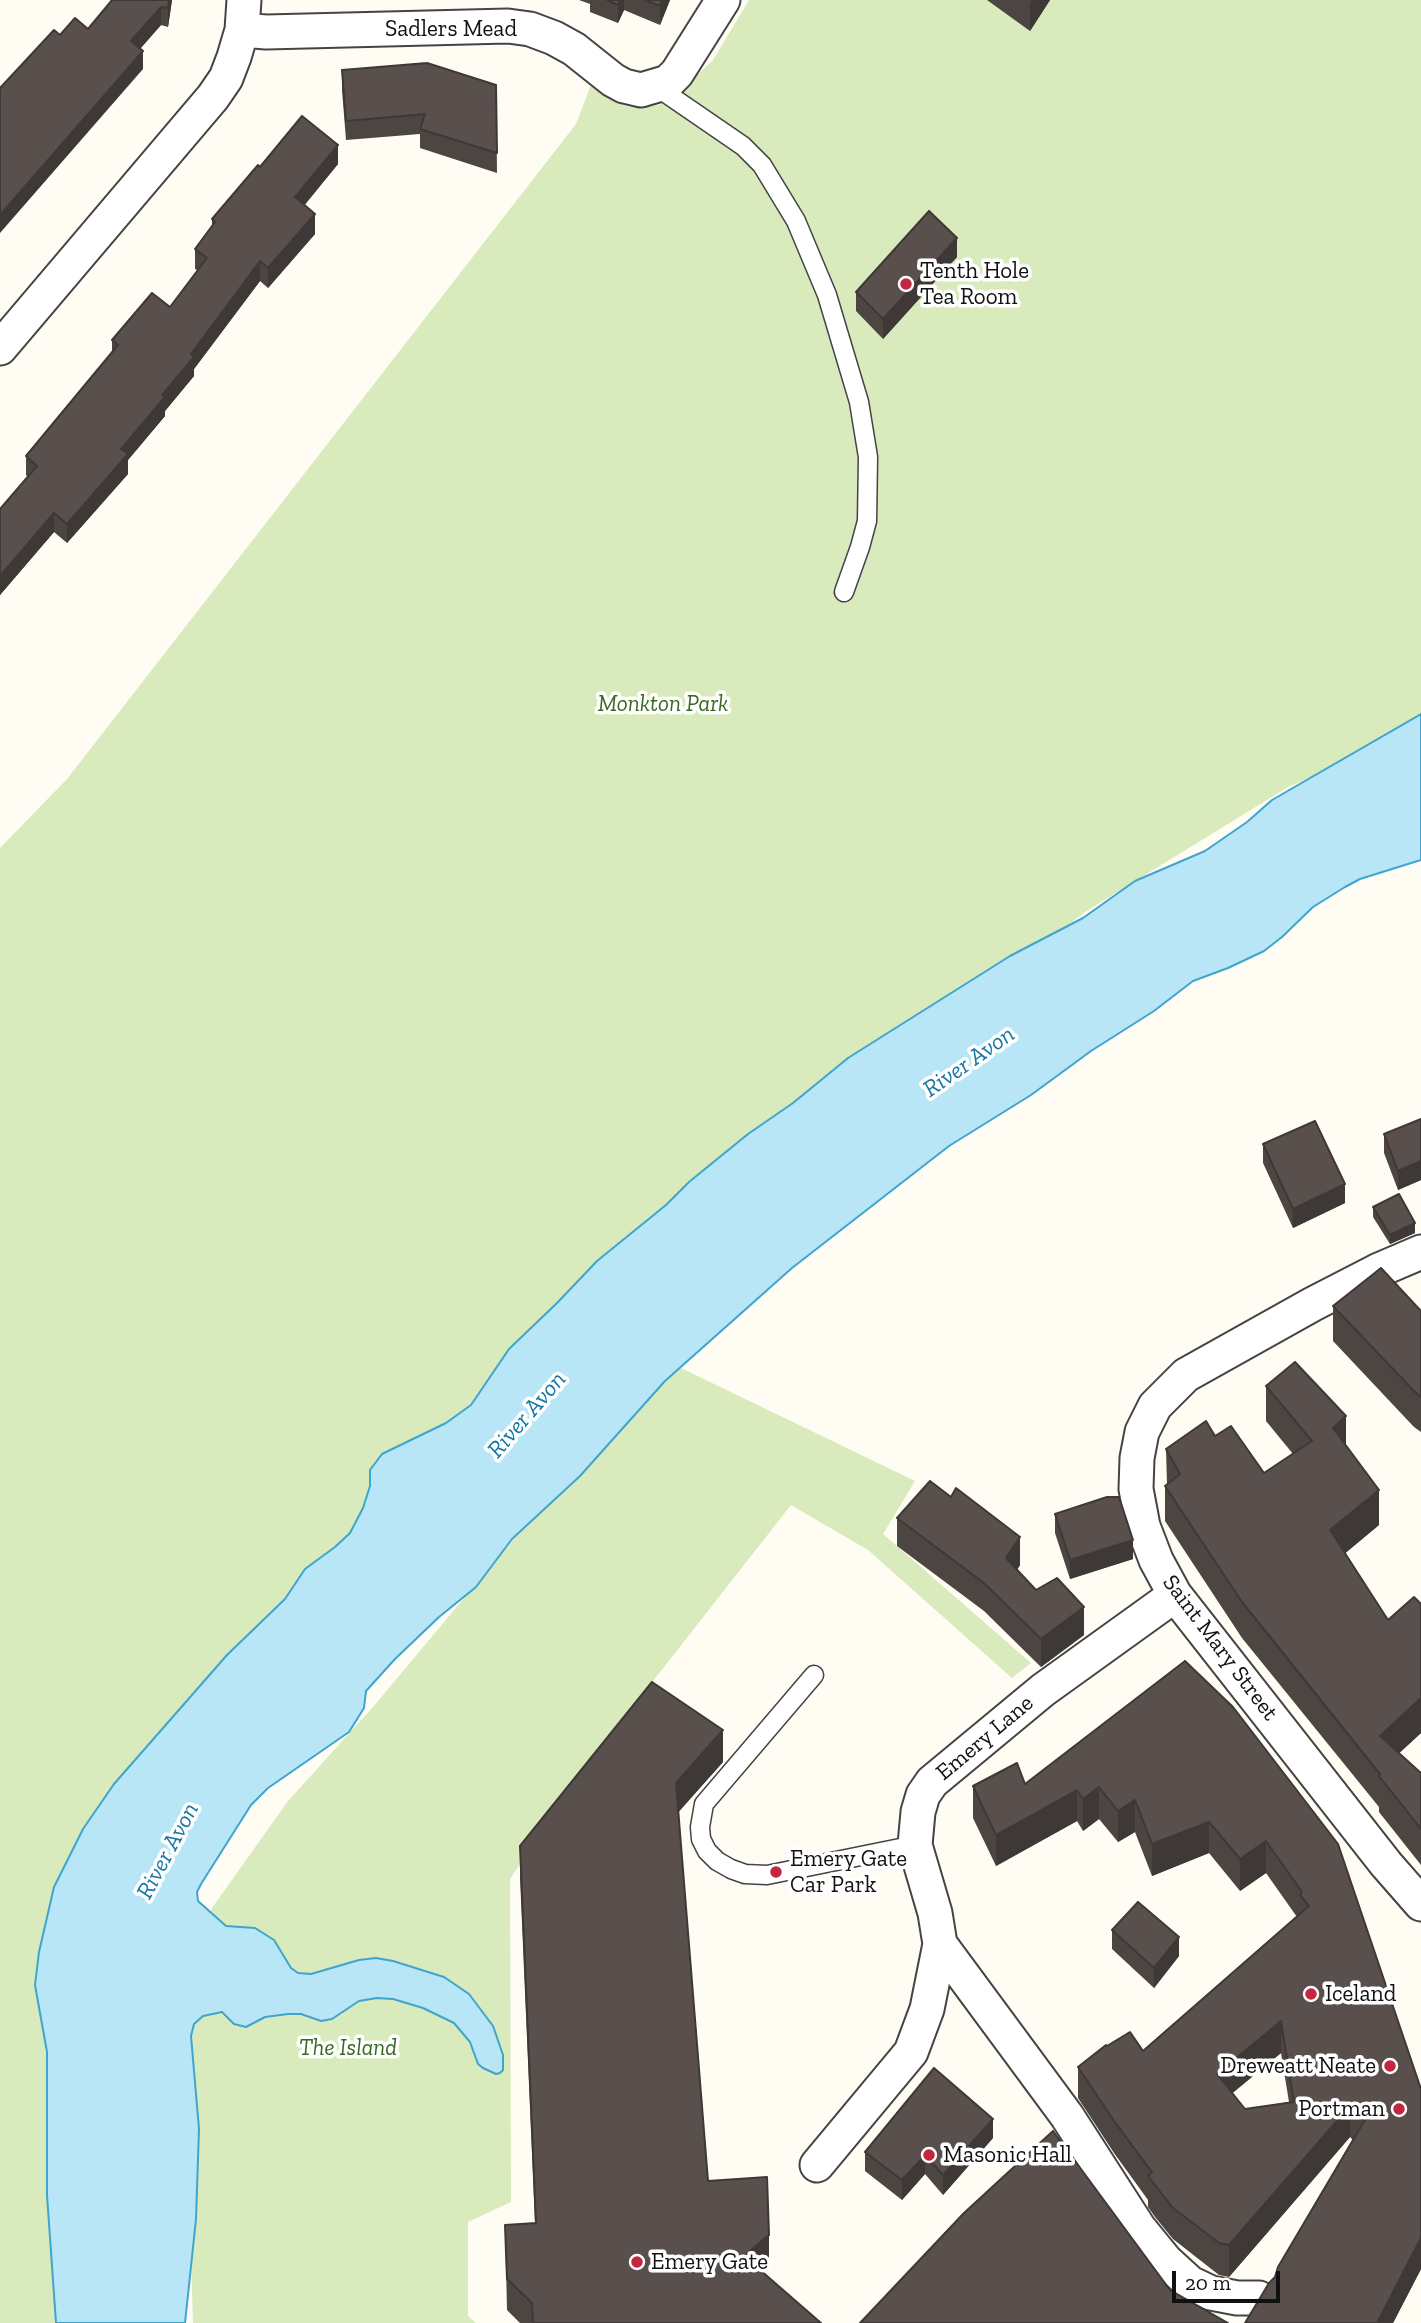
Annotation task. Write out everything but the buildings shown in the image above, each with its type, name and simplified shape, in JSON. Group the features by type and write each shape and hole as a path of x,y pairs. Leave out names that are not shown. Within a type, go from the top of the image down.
{"street":[{"path":"657,87 668,82 677,73 723,0"},
{"name":"Sadlers Mead","path":"0,348 213,97 226,78 243,15 266,32 508,26 530,29 574,48 624,86 640,90 657,87"},
{"name":"Saint Mary Street","path":"1421,1252 1379,1270 1251,1337 1186,1375 1155,1406 1142,1432 1137,1458 1136,1489 1143,1525 1156,1560 1175,1595 1386,1864 1421,1904"},
{"name":"Emery Lane","path":"817,2165 911,2052 927,2009 940,1944 935,1913 915,1845 918,1812 923,1795 932,1782 1043,1690 1175,1595"},
{"name":"Emery Lane","path":"940,1944 1067,2116 1139,2228 1166,2260 1190,2283 1211,2293 1237,2298 1259,2298"}],"lane":[{"path":"657,87 743,146 762,165 796,222 827,295 859,402 868,457 867,521 844,592"},
{"path":"814,1675 704,1804 700,1827 701,1839 707,1851 731,1869 745,1874 767,1875 915,1845"}],"green space":[{"name":"Monkton Park","path":"749,0 1421,0 1421,729 1288,787 1085,912 563,1317 224,1671 60,2323 0,2323 0,848 67,779 576,124 591,85 624,106 641,108 659,105 678,93 713,60"},
{"name":"The Island","path":"679,1367 915,1481 883,1534 1031,1663 1012,1678 868,1550 791,1505 577,1778 510,1879 511,2202 468,2222 468,2316 476,2323 193,2323 183,1995 212,1908 288,1801 373,1707 599,1437"}],"water":[{"name":"River Avon","path":"1421,714 1421,860 1360,879 1313,907 1264,951 1193,981 1031,1095 949,1146 792,1268 665,1381 580,1476 512,1539 476,1587 439,1617 395,1659 366,1691 364,1708 349,1732 268,1788 251,1805 201,1884 197,1892 198,1901 226,1926 255,1928 274,1940 291,1968 298,1973 311,1974 359,1960 376,1958 444,1977 469,1994 493,2026 503,2055 503,2070 496,2074 478,2064 470,2042 454,2023 423,2008 393,1999 359,2001 332,2019 321,2021 301,2014 288,2014 265,2017 246,2027 234,2024 222,2012 203,2016 194,2024 191,2036 199,2129 196,2219 185,2323 56,2323 47,2195 47,2052 35,1985 39,1952 54,1887 83,1829 114,1784 227,1655 285,1599 305,1569 350,1533 363,1508 370,1486 370,1470 382,1454 446,1423 471,1405 509,1349 597,1261 748,1134 793,1103 848,1058 1010,956 1083,918 1135,881 1205,851 1247,822 1272,800"}],"place":[{"name":"Tenth Hole Tea Room","path":"906,284"},
{"name":"Emery Gate Car Park","path":"776,1872"},
{"name":"Iceland","path":"1311,1994"},
{"name":"Dreweatt Neate","path":"1390,2066"},
{"name":"Portman","path":"1399,2109"},
{"name":"Masonic Hall","path":"929,2155"},
{"name":"Emery Gate","path":"637,2262"}]}
